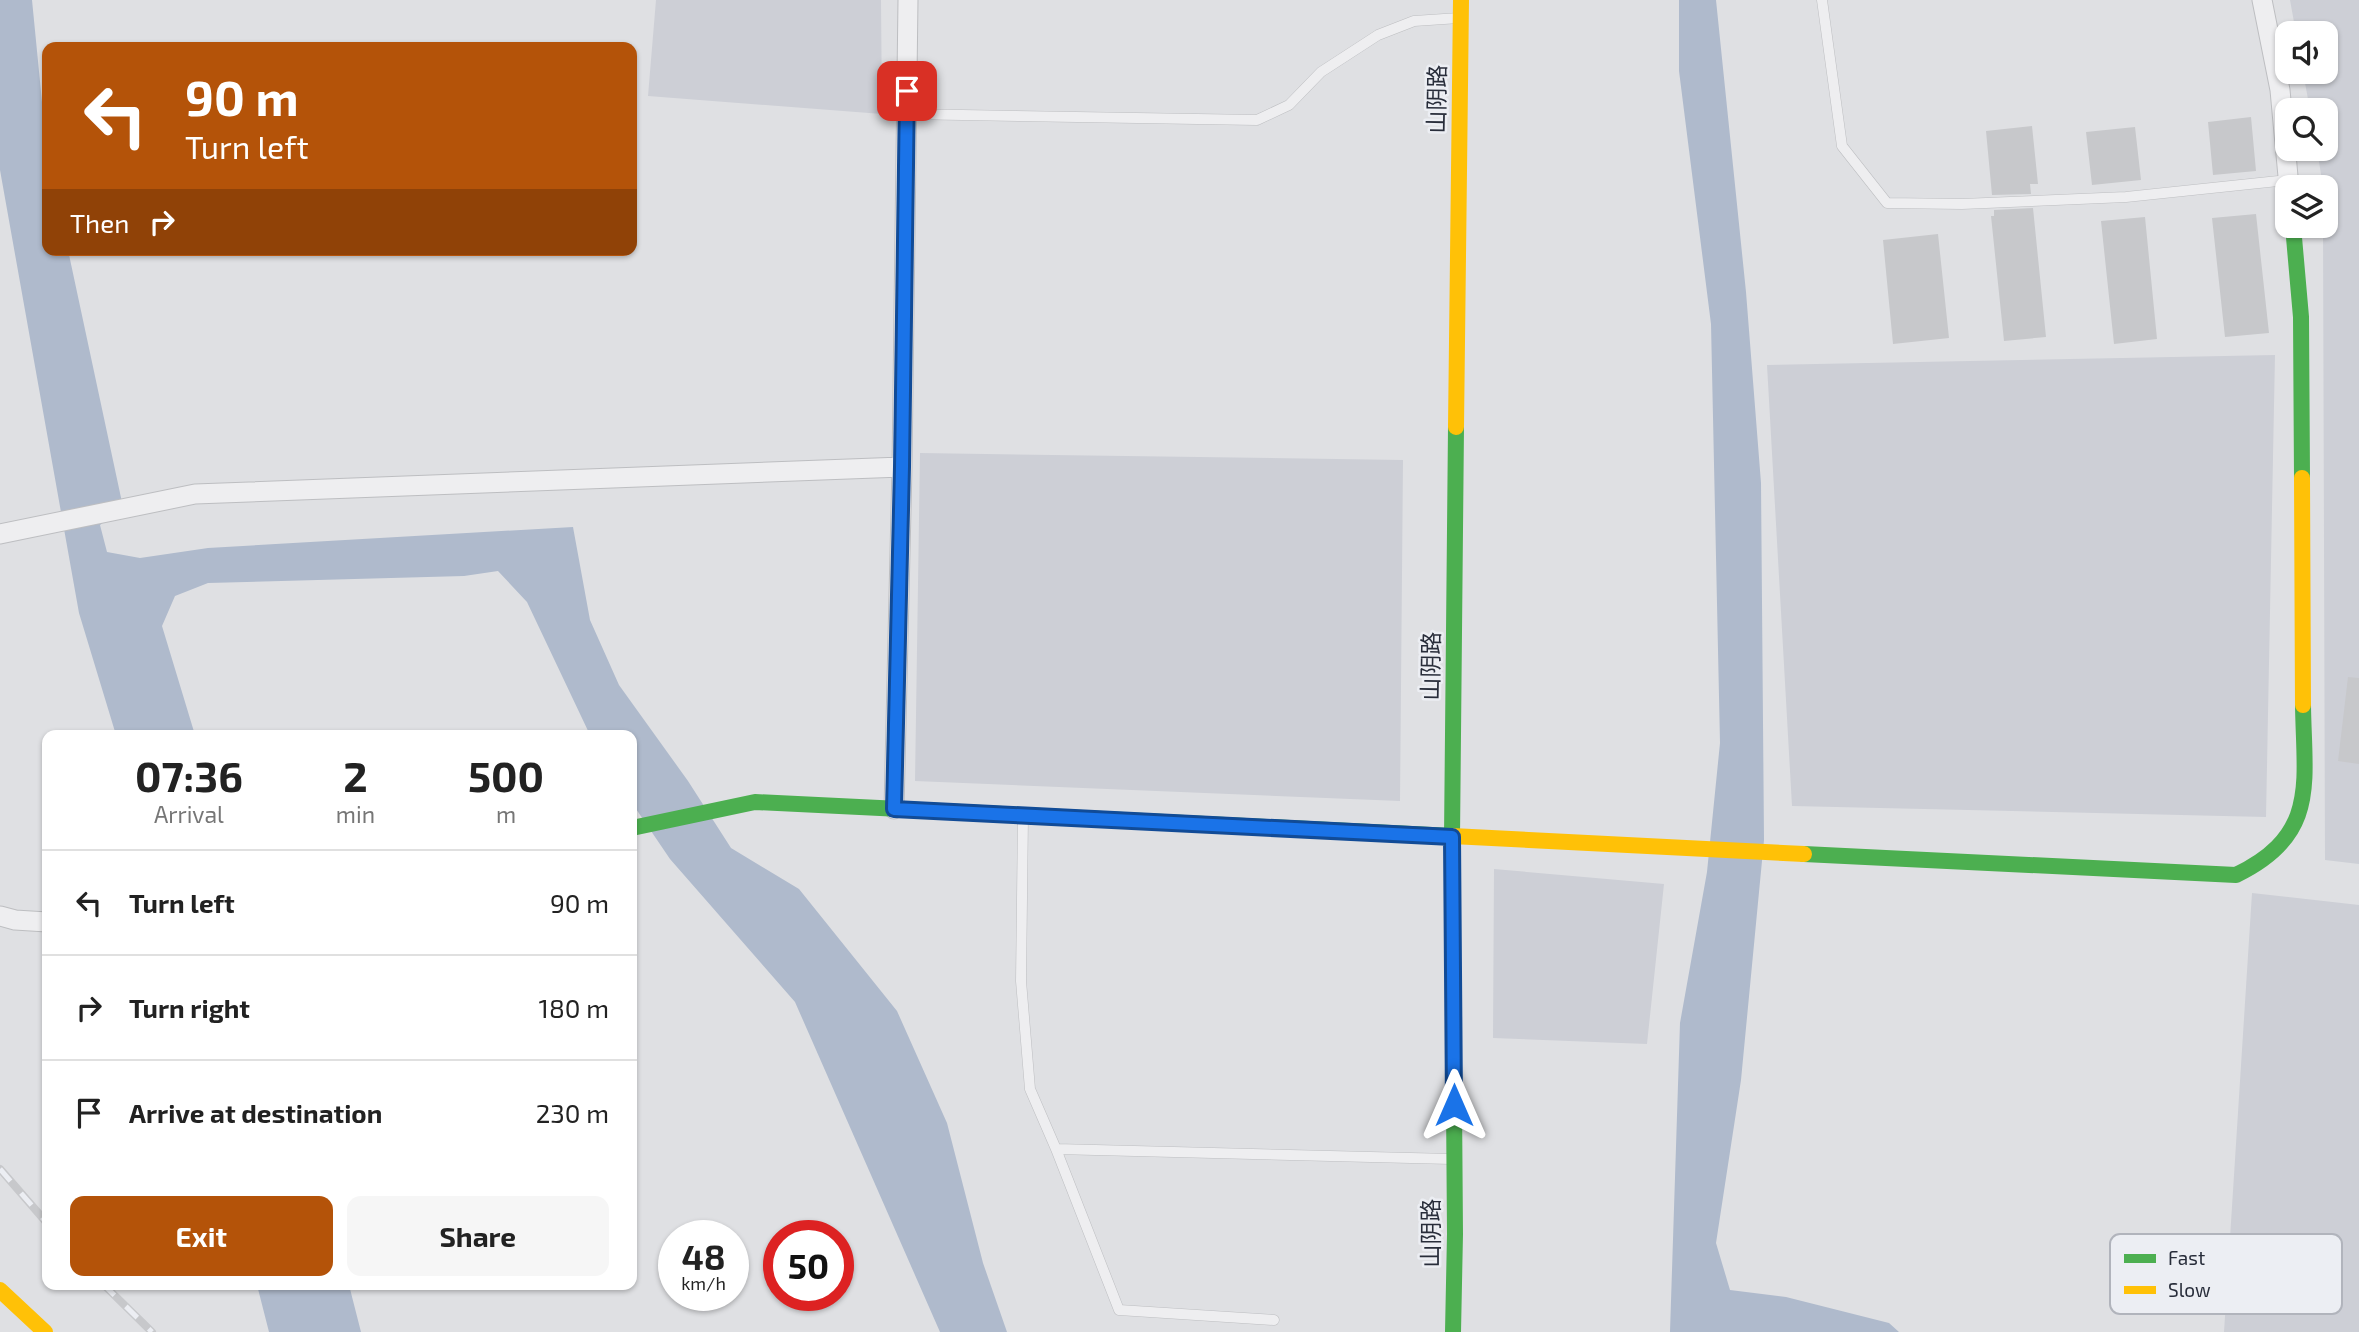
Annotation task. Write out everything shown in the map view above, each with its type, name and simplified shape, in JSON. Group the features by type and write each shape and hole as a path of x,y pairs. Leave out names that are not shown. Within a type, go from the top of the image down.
{"street":[{"path":"894,809 908,0"},
{"name":"山阴路","path":"1453,1332 1452,837 1461,0"},
{"path":"2262,0 2280,90 2288,175"},
{"path":"637,827 754,802 2236,875 2262,864 2282,846 2297,822 2304,796 2301,317 2294,238"},
{"path":"0,534 195,494 902,467"},
{"path":"0,916 42,922"},
{"path":"0,1290 45,1332"}],"lane":[{"path":"1822,0 1842,146 1887,203 1962,204 2126,197 2275,185"},
{"path":"906,114 1257,120 1289,105 1321,72 1378,35 1414,21 1461,18"},
{"path":"1023,816 1021,981 1030,1089 1119,1310 1274,1320"},
{"path":"1056,1149 1454,1159"}],"shaded area":[{"path":"656,0 881,0 882,114 648,96"},
{"path":"2290,0 2359,0 2359,864 2325,860 2323,238 2338,238 2338,175 2321,175 2319,161 2338,161 2338,98 2308,98 2305,84 2338,84 2338,21 2294,21"},
{"path":"2275,355 2266,817 1792,806 1767,365"},
{"path":"920,453 1403,460 1400,801 915,781"},
{"path":"1494,869 1664,884 1647,1044 1493,1038"},
{"path":"2252,893 2359,905 2359,1332 2224,1332 2225,1314 2342,1314 2342,1234 2230,1234"}],"water":[{"path":"0,0 32,0 42,102 42,256 69,256 123,507 100,525 107,552 140,558 208,548 573,527 590,620 619,685 688,781 731,848 799,889 897,1011 947,1123 983,1263 1007,1332 940,1332 795,1002 670,859 637,810 637,730 588,730 527,602 498,571 464,576 208,583 175,596 162,626 193,730 114,730 79,613 0,170"},
{"path":"1679,0 1716,0 1746,292 1761,483 1764,840 1741,1080 1716,1243 1730,1290 1786,1297 1889,1323 1899,1332 1670,1332 1680,1023 1707,872 1720,743 1711,324 1679,71"},
{"path":"258,1290 350,1290 361,1332 269,1332"}],"building":[{"path":"2251,117 2256,171 2213,175 2208,122"},
{"path":"2032,126 2038,184 2030,184 2031,194 1992,195 1986,131"},
{"path":"2135,127 2141,180 2092,185 2086,132"},
{"path":"2033,208 2046,337 2004,341 1991,216 1994,216 1994,210"},
{"path":"2256,214 2269,333 2225,337 2212,218"},
{"path":"2145,217 2157,339 2114,344 2101,221"},
{"path":"1938,234 1949,338 1893,344 1883,240"},
{"path":"2348,677 2359,678 2359,764 2338,761"}],"railway":[{"path":"0,1169 42,1217"},
{"path":"109,1290 152,1332"}],"traffic: fast":[{"path":"2294,238 2301,317 2302,478"},
{"path":"1453,1332 1455,1234 1452,837 1456,427"},
{"path":"1804,854 2236,875 2263,859 2282,843 2294,824 2304,783 2303,705"},
{"path":"637,827 755,802 1452,836"}],"traffic: slow":[{"path":"1456,427 1461,0"},
{"path":"2302,478 2303,705"},
{"path":"1452,836 1804,854"},
{"path":"0,1290 45,1332"}],"route":[{"path":"907,91 894,809 1452,837 1454,1105"}]}
